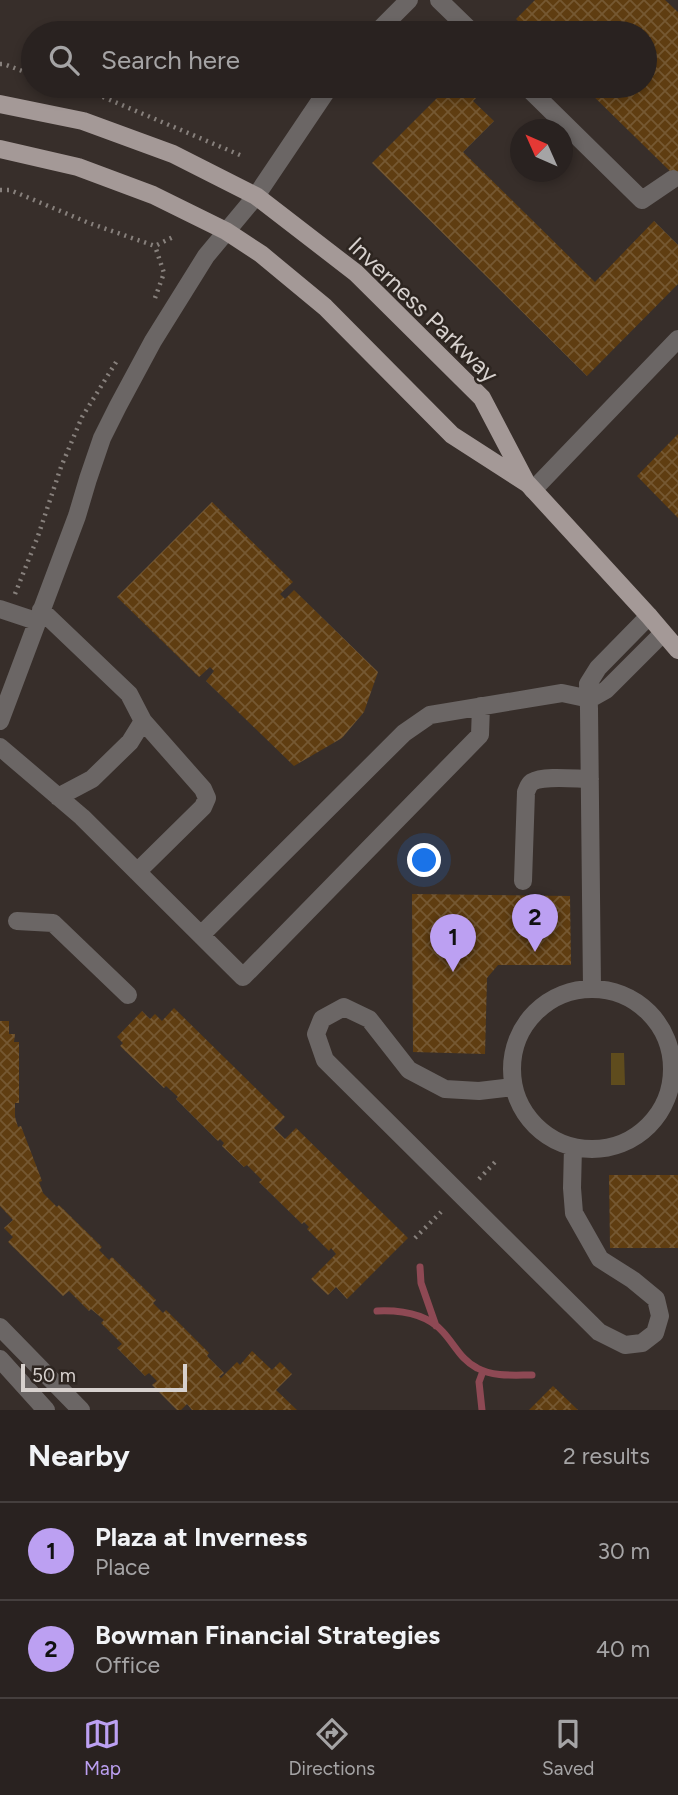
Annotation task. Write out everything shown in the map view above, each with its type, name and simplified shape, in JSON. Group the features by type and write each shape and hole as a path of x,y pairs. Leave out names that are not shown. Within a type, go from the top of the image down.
{"main road":[{"name":"Inverness Parkway","path":"0,104 83,121 173,155 256,196 356,273 482,398 531,487 678,650"},
{"name":"Inverness Parkway","path":"0,149 78,167 153,195 226,231 261,254 325,307 452,435 531,487"}],"street":[{"path":"388,21 408,0"},
{"path":"439,0 461,21"},
{"path":"0,720 77,516 108,425 160,330 206,256 256,196 322,98"},
{"path":"538,98 642,200 673,179"},
{"path":"531,487 678,340"},
{"path":"0,609 39,616 130,694 143,721 203,789 207,798 204,807 137,872"},
{"path":"592,988 588,684 598,668 649,616"},
{"path":"201,935 404,733 430,715 562,693 590,699 606,691 663,633"},
{"path":"0,747 82,817 243,977 480,735 481,706"},
{"path":"58,797 92,779 130,743 143,721"},
{"path":"523,881 528,787 532,782 545,779 590,779"},
{"path":"17,921 53,923 128,995"},
{"path":"592,988 616,992 638,1002 656,1020 668,1042 675,1066 669,1090 659,1112 643,1131 622,1144 597,1149 573,1147 552,1139 534,1126 521,1108 513,1087 511,1063 516,1040 528,1018 546,1002 568,991 592,988"},
{"path":"513,1087 479,1091 445,1089 409,1070 369,1019 344,1007 322,1019 316,1034 325,1060 599,1332 625,1345 642,1343 655,1333 660,1316 656,1299 600,1259 574,1213 573,1147"},
{"path":"0,1327 81,1410"},
{"path":"0,1359 47,1410"}],"path":[{"path":"0,64 21,70"},
{"path":"105,98 240,155"},
{"path":"0,190 10,190 89,223 155,246 173,236"},
{"path":"479,1179 498,1159"},
{"path":"415,1238 441,1212"}],"shaded area":[{"path":"611,1053 624,1053 625,1085 611,1085"}],"building":[{"path":"535,0 665,0 678,12 678,179 595,98 657,98 657,21 516,19"},
{"path":"437,98 476,98 473,101 494,121 463,152 595,282 654,221 678,245 678,284 587,376 372,163"},
{"path":"678,434 678,518 637,476"},
{"path":"212,502 293,582 280,594 285,599 294,590 378,672 364,712 342,738 294,766 206,681 214,671 210,667 199,677 117,597"},
{"path":"412,894 570,896 571,965 498,965 487,978 485,1054 413,1052"},
{"path":"174,1008 285,1117 274,1128 285,1139 296,1128 408,1238 347,1299 336,1287 328,1295 311,1279 336,1254 331,1248 329,1251 307,1229 309,1227 304,1222 302,1224 259,1182 262,1180 247,1165 244,1167 222,1146 224,1143 220,1139 218,1141 176,1099 178,1097 166,1086 164,1088 120,1046 123,1043 117,1037 142,1011 150,1019 155,1014 162,1021"},
{"path":"0,1021 9,1021 9,1034 15,1034 14,1042 19,1042 19,1103 15,1103 15,1117 42,1181 39,1182 43,1193 102,1247 99,1250 109,1260 112,1257 156,1300 153,1303 163,1313 166,1310 209,1353 207,1356 224,1373 219,1377 221,1378 237,1362 240,1365 252,1351 272,1370 280,1362 292,1374 276,1390 297,1410 192,1410 187,1404 177,1410 152,1385 157,1381 149,1373 145,1376 117,1348 122,1344 101,1323 104,1320 91,1309 89,1311 69,1291 63,1296 8,1242 13,1237 4,1228 13,1220 0,1206"},
{"path":"609,1175 678,1175 678,1248 610,1248"},
{"path":"553,1386 578,1410 529,1410"}],"waterway":[{"path":"420,1267 421,1283 436,1326"},
{"path":"377,1311 404,1312 429,1321 443,1332 471,1365 483,1371 504,1375 532,1375"},
{"path":"482,1410 479,1382 483,1371"}],"place":[{"name":"Bowman Financial Strategies","path":"535,952"},
{"name":"Plaza at Inverness","path":"453,972"}]}
